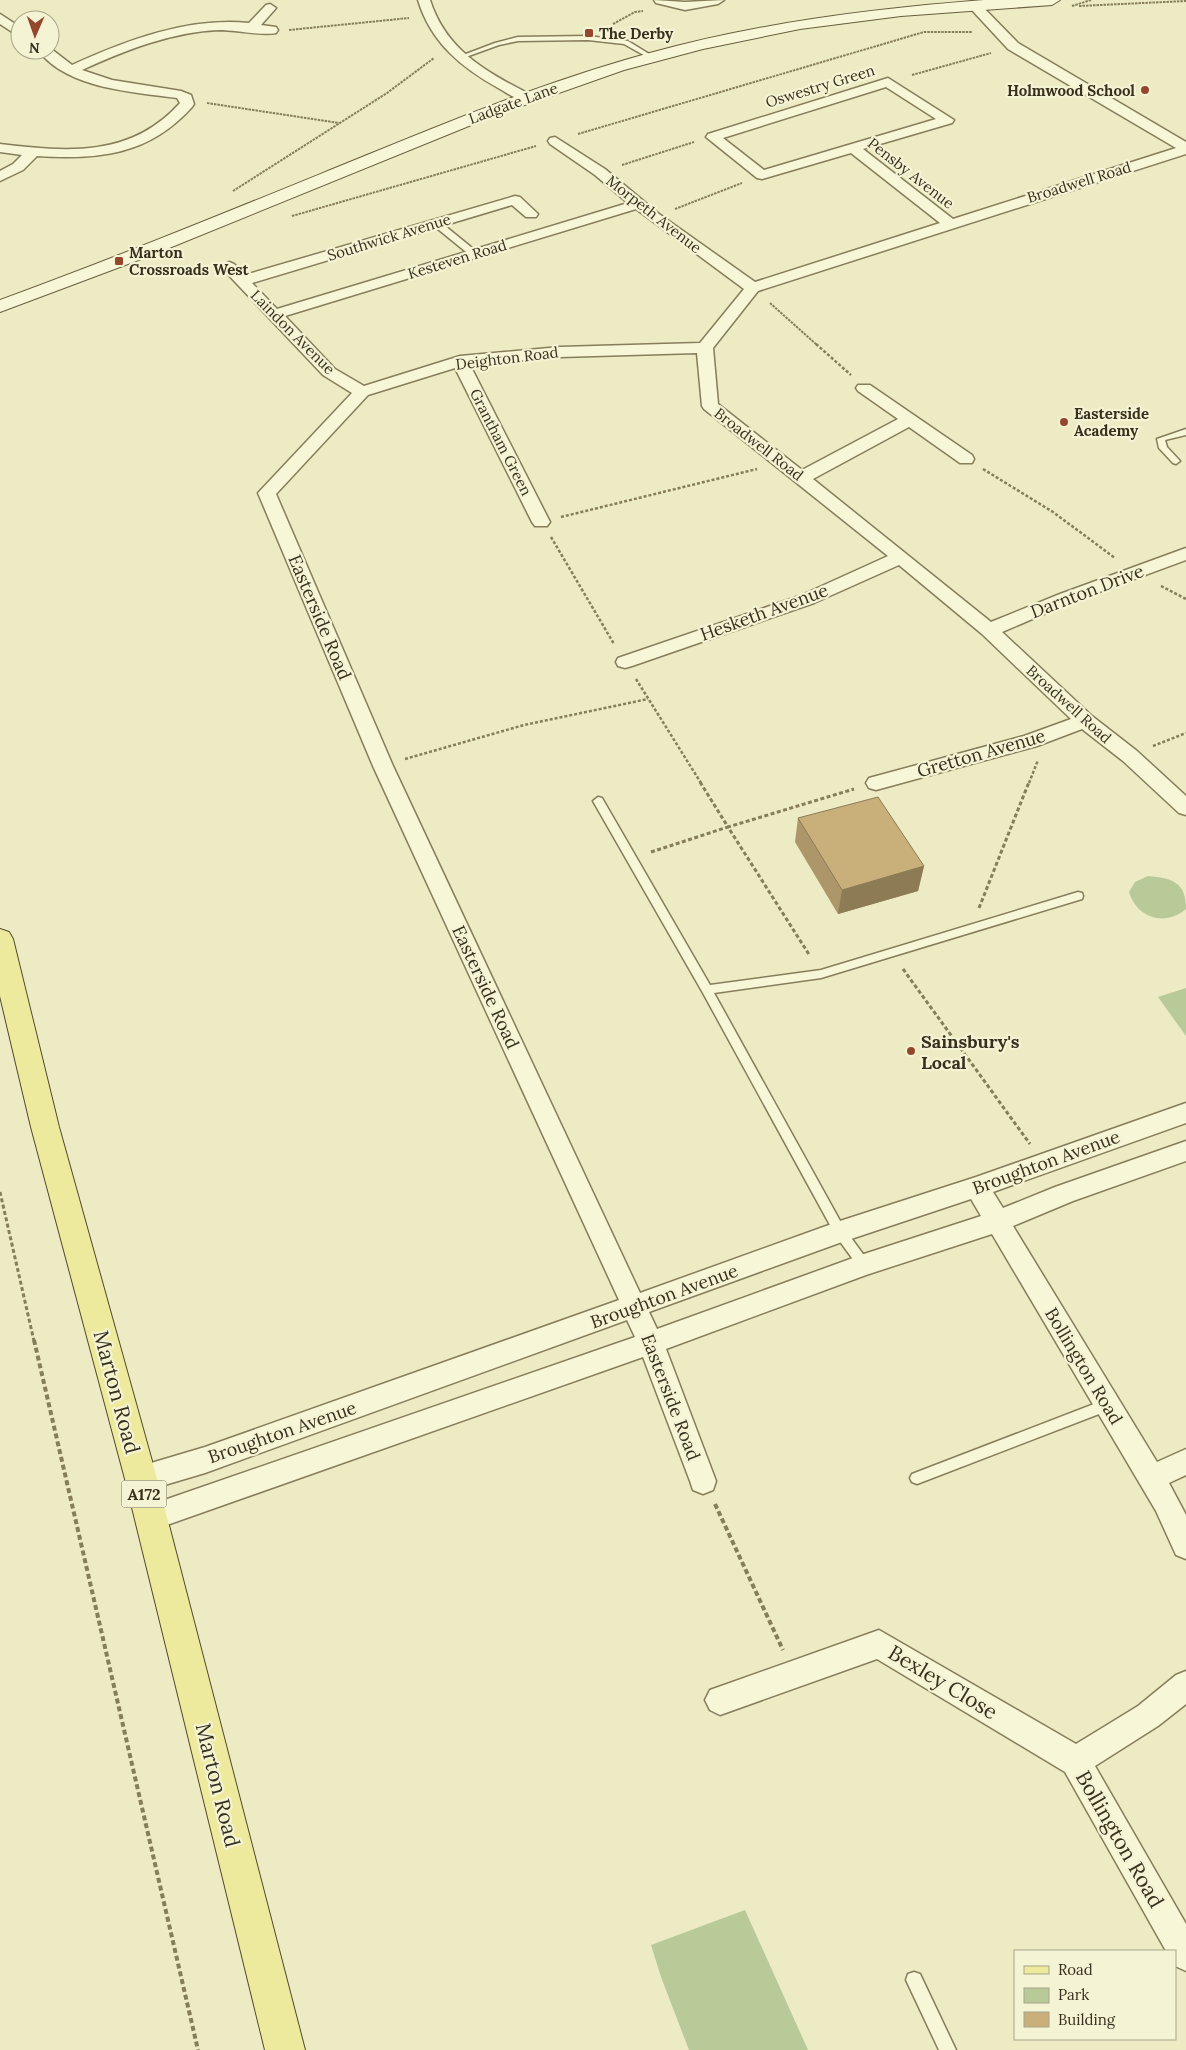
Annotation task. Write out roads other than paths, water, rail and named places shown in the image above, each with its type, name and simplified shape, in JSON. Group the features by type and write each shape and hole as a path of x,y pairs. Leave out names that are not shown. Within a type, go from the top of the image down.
{"main road":[{"name":"Ladgate Lane","path":"0,306 119,261 524,97 651,57 730,38 846,18 974,5 1052,0"},
{"name":"Marton Road","path":"0,939 45,1127 141,1479 285,2050"}],"street":[{"path":"424,0 427,16 440,37 461,57 489,78 524,97"},
{"path":"660,0 675,5 695,5 718,0"},
{"path":"974,5 1013,46 1186,148"},
{"path":"253,26 270,8"},
{"path":"72,70 113,50 155,36 202,28 253,26 272,30"},
{"path":"0,148 33,152 114,149 135,143 152,134 168,123 184,107 187,100 181,95 119,86 72,70 58,60"},
{"name":"Oswestry Green","path":"888,82 948,120 853,148 762,175 713,137 888,82"},
{"name":"Morpeth Avenue","path":"555,141 600,172 654,217 753,288"},
{"name":"Pensby Avenue","path":"853,148 949,223"},
{"name":"Broadwell Road","path":"753,288 949,223 1186,148"},
{"path":"0,177 18,167 33,152"},
{"name":"Southwick Avenue","path":"242,281 515,200 531,214"},
{"name":"Kesteven Road","path":"276,314 638,204"},
{"name":"Laindon Avenue","path":"230,267 329,372 362,392"},
{"path":"705,348 753,288"},
{"name":"Broadwell Road","path":"705,348 710,406 901,556 989,630 1085,721 1130,756 1186,808"},
{"name":"Deighton Road","path":"267,493 362,392 460,362 560,352 705,348"},
{"name":"Grantham Green","path":"460,362 541,522"},
{"path":"864,388 911,418 966,458"},
{"path":"801,478 911,418"},
{"name":"Easterside Road","path":"267,493 383,766 651,1343 703,1480"},
{"name":"Darnton Drive","path":"989,630 1186,554"},
{"name":"Hesketh Avenue","path":"625,662 808,599 901,556"},
{"name":"Gretton Avenue","path":"876,783 1030,740 1085,721"},
{"name":"Broughton Avenue","path":"141,1479 205,1460 840,1232 977,1187 1186,1113"},
{"name":"Broughton Avenue","path":"150,1518 651,1343 864,1265 998,1221 1064,1194 1186,1151"},
{"name":"Bollington Road","path":"977,1187 1166,1502 1186,1546"},
{"path":"1150,1478 1186,1462"},
{"name":"Bexley Close","path":"720,1700 878,1644 1076,1761"},
{"name":"Bollington Road","path":"1186,1685 1148,1716 1076,1761 1186,1954"}],"lane":[{"path":"461,57 497,44 518,39 588,38 626,42 651,57"},
{"path":"436,223 474,254"},
{"path":"1176,461 1163,448 1162,439 1186,432"},
{"path":"598,801 707,990 840,1232 864,1265"},
{"path":"707,990 821,974 1078,896"},
{"path":"917,1478 1107,1405"},
{"path":"914,1980 948,2050"}],"place":[{"name":"The Derby","path":"589,33"},
{"name":"Holmwood School","path":"1145,90"},
{"name":"Marton Crossroads West","path":"119,261"},
{"name":"Easterside Academy","path":"1064,422"},
{"name":"Sainsbury's Local","path":"911,1051"}]}
